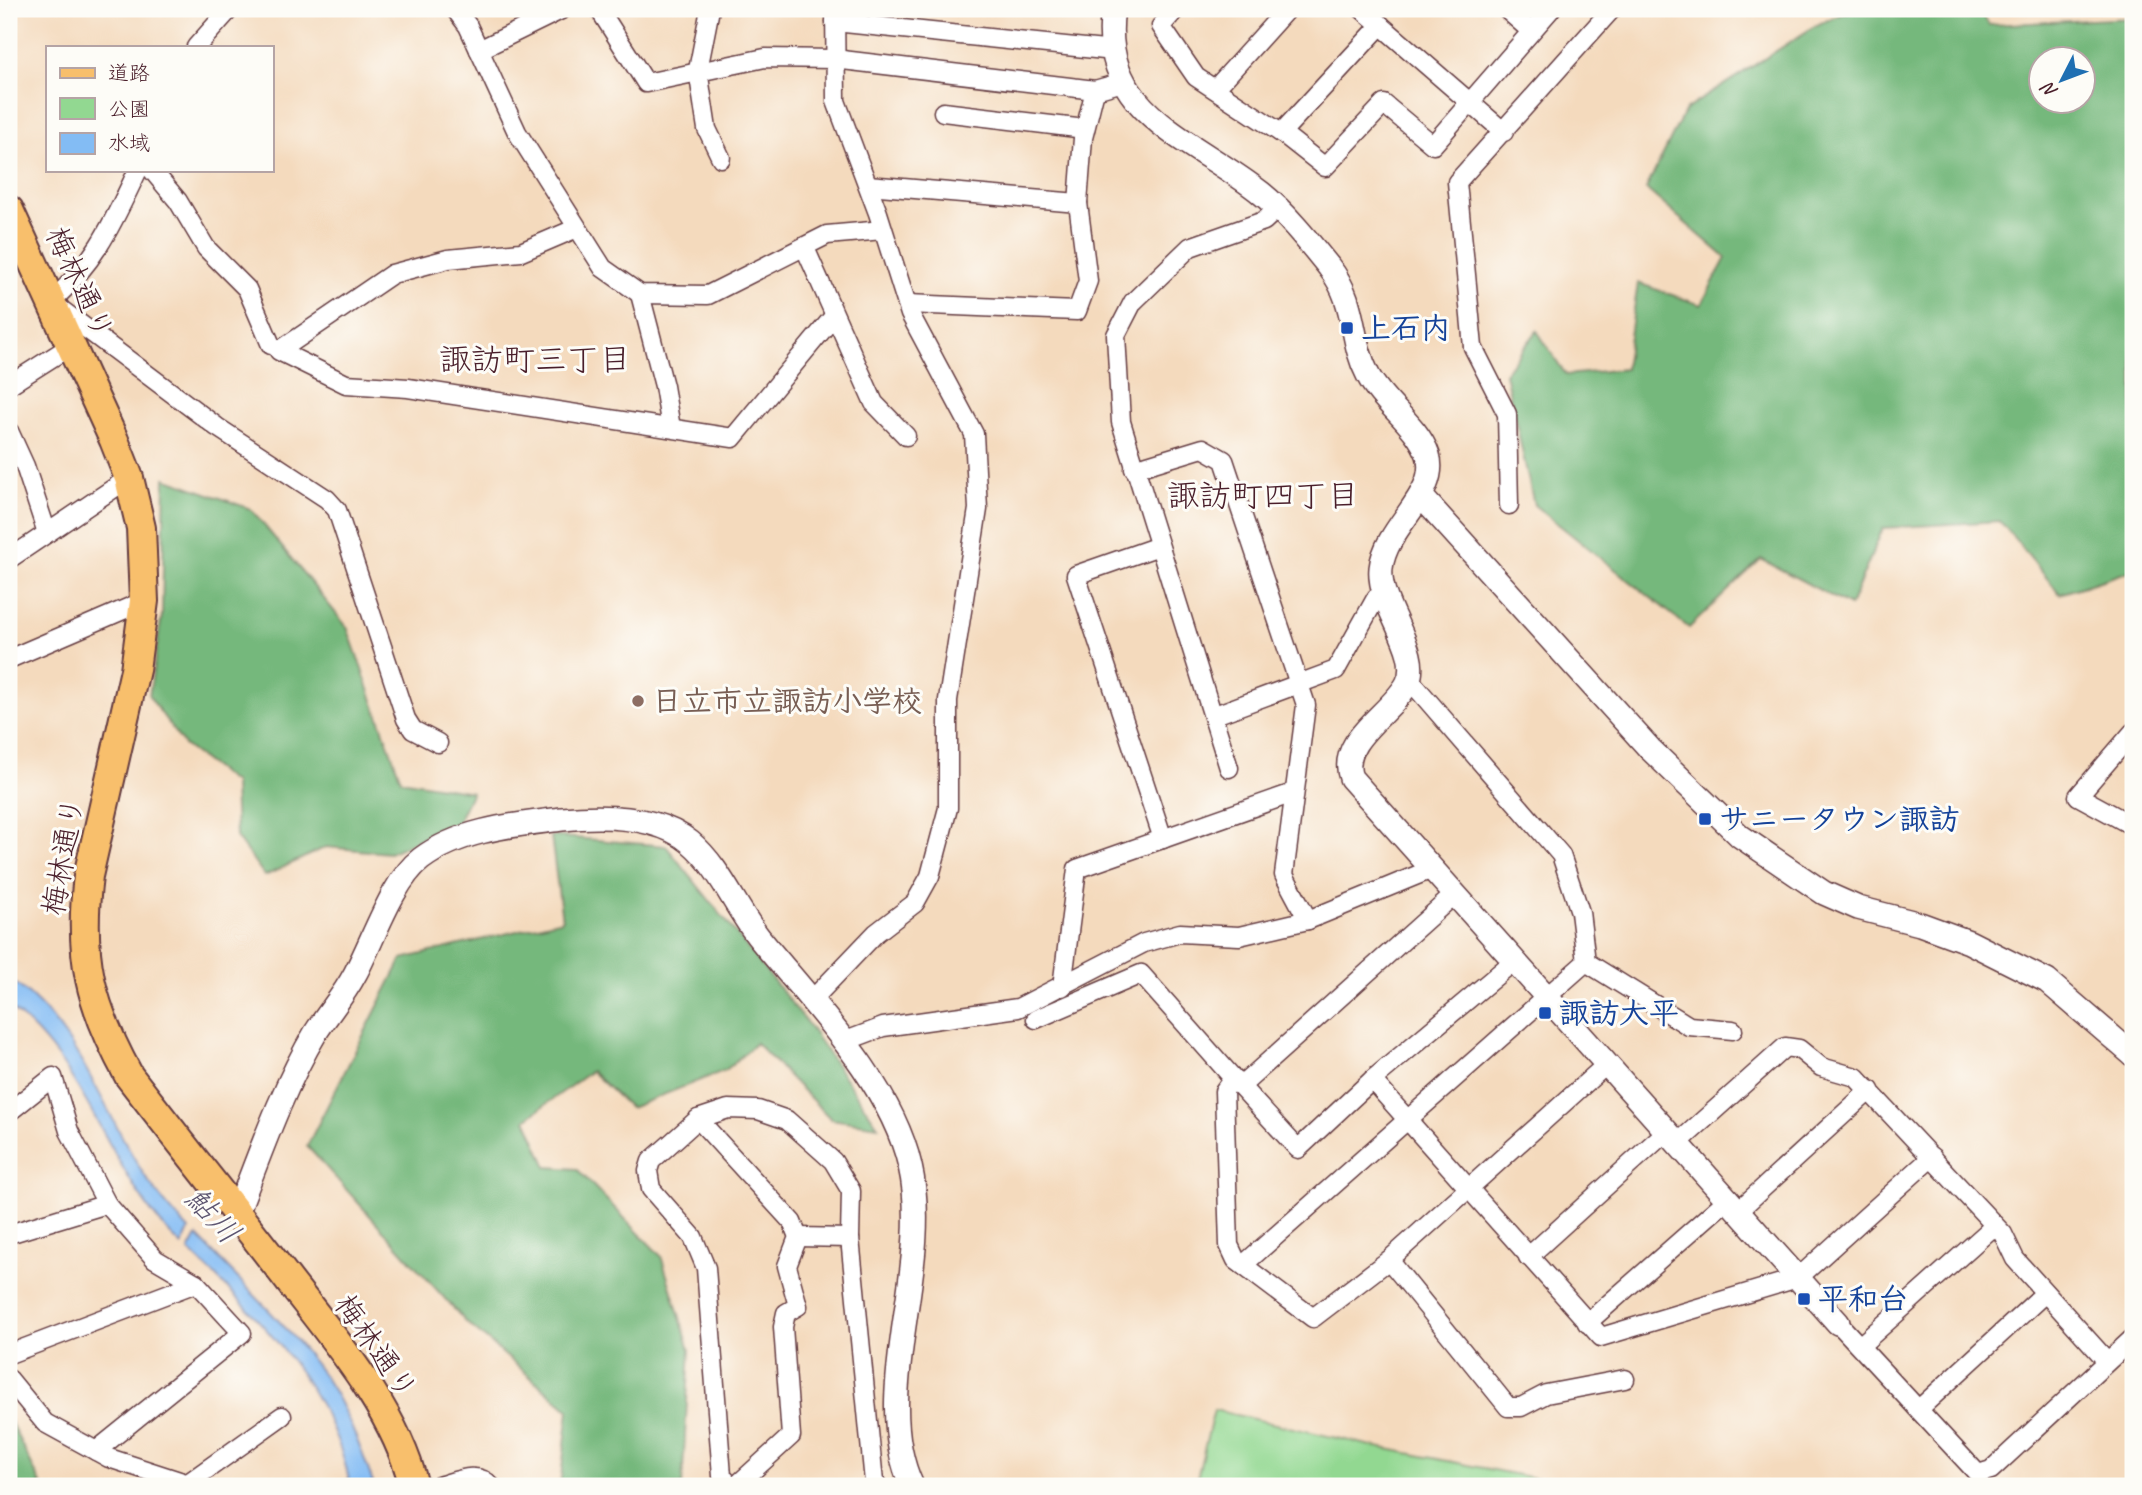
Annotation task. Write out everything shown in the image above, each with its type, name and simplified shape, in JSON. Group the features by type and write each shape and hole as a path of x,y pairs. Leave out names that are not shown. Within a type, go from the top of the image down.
{"main road":[{"name":"梅林通り","path":"9,210 72,345 129,478 141,528 144,601 135,670 88,876 83,940 97,1008 108,1038 129,1076 321,1322 387,1417 408,1461 414,1486"}],"street":[{"path":"197,46 230,9"},
{"path":"455,9 479,50 517,132 577,228 603,268 640,294 708,295 827,236 883,230"},
{"path":"479,50 562,9"},
{"path":"600,9 646,83 765,58 834,59 1095,90 1123,82"},
{"path":"710,9 698,70 707,129 721,158"},
{"path":"1113,9 1114,51 1123,82 1149,115 1240,177 1278,208 1340,282 1351,308 1367,373 1418,437 1428,455 1428,484 1400,522 1384,552 1381,572 1383,595 1410,655 1409,679 1353,746 1347,768 1351,778 1974,1471 1985,1473 2133,1338"},
{"path":"1176,9 1161,26 1196,76 1281,133 1325,167 1384,104 1433,145 1551,9"},
{"path":"1215,89 1287,9"},
{"path":"1363,9 1504,132"},
{"path":"1506,9 1531,31"},
{"path":"1509,505 1507,414 1473,347 1457,181 1504,132 1612,9"},
{"path":"811,1001 876,933 915,903 930,876 948,808 948,699 978,509 974,434 907,304 868,185 836,101 835,15 1114,51"},
{"path":"1281,133 1381,25"},
{"path":"907,304 1077,311 1088,281 1078,204 1085,129 1095,90"},
{"path":"943,112 1085,129"},
{"path":"137,172 104,240 83,272 51,302 217,427 327,499 337,510 406,719 413,730 438,743"},
{"path":"154,172 178,201 206,248 247,289 271,345"},
{"path":"868,185 1078,204"},
{"path":"1229,768 1215,715 1121,422 1116,335 1133,302 1190,247 1264,221 1278,208"},
{"path":"577,228 522,252 448,259 391,274 279,351 346,384 408,388 733,438 834,316"},
{"path":"805,248 874,403 906,436"},
{"path":"640,294 664,386 671,428"},
{"path":"9,385 72,345"},
{"path":"9,431 25,466 47,533"},
{"path":"1134,469 1203,448 1224,460 1306,705 1284,875 1308,920"},
{"path":"9,559 129,478"},
{"path":"1421,496 1650,749 1740,836 1824,894 1858,908 1920,924 1969,942 2047,981 2133,1055"},
{"path":"1159,546 1076,575 1163,839"},
{"path":"1215,715 1336,670 1376,598 1383,595"},
{"path":"9,659 144,601"},
{"path":"1409,679 1561,855 1580,912 1586,962"},
{"path":"2133,732 2078,796 2133,826"},
{"path":"1062,987 1077,869 1293,793"},
{"path":"237,1213 300,1063 355,973 404,879 417,862 440,846 464,835 592,816 660,825 688,840 706,857 754,932 843,1042 882,1098 899,1132 910,1167 915,1234 897,1398 896,1439 912,1486"},
{"path":"843,1042 883,1027 1017,1008 1144,943 1180,933 1239,936 1308,920 1432,869"},
{"path":"1455,894 1224,1091 1228,1245 1236,1260 1313,1318 1389,1260 1607,1064"},
{"path":"1036,1020 1141,974 1298,1149 1372,1080 1514,961"},
{"path":"1243,1265 1586,962"},
{"path":"1586,962 1689,1026 1733,1030"},
{"path":"1528,1257 1784,1047 1799,1049 1821,1067 1856,1077 1870,1090 1993,1227 2003,1234 2015,1259 2107,1361"},
{"path":"9,1112 53,1077 69,1131 107,1204 155,1259 196,1283 242,1333 96,1451"},
{"path":"1372,1080 1601,1337 1798,1278 1932,1157"},
{"path":"1587,1322 1870,1090"},
{"path":"698,1119 792,1222 798,1237 788,1266 799,1306 786,1313 783,1327 791,1436 733,1486 722,1476 706,1268 692,1237 651,1189 648,1171 657,1154 698,1119 728,1110 758,1110 787,1121 833,1161 851,1191 850,1238 874,1482 878,1486"},
{"path":"9,1234 107,1204"},
{"path":"1861,1345 1993,1227"},
{"path":"798,1237 850,1238"},
{"path":"1389,1260 1508,1407 1521,1407 1546,1394 1625,1379"},
{"path":"9,1354 196,1283"},
{"path":"1919,1409 2045,1293"},
{"path":"9,1379 45,1423 133,1468 192,1485 282,1416"},
{"path":"438,1486 472,1477 482,1477 491,1486"}],"green space":[{"path":"1855,9 1978,9 1989,25 2133,18 2133,570 2060,594 2000,521 1883,528 1850,606 1761,559 1689,628 1534,505 1505,373 1537,331 1566,375 1625,369 1638,283 1701,305 1726,258 1646,189 1685,110 1818,24"},
{"path":"165,478 251,509 347,627 401,780 472,792 457,823 389,853 326,847 265,876 236,837 234,783 184,745 149,696 162,615"},
{"path":"551,836 666,846 805,1020 878,1126 831,1119 756,1043 726,1070 630,1108 591,1071 526,1119 547,1167 577,1169 661,1256 690,1350 682,1486 560,1486 569,1410 466,1322 307,1146 402,959 562,920"},
{"path":"1214,1410 1372,1446 1574,1486 1195,1486"},
{"path":"9,1419 42,1486 9,1486"}],"water":[{"path":"9,979 33,998 71,1044 145,1176 189,1230 182,1246 157,1219 136,1189 81,1092 60,1061 37,1032 9,1007"},
{"path":"197,1236 281,1323 326,1379 341,1404 374,1486 350,1486 341,1451 328,1418 310,1387 289,1356 265,1328 189,1251"}],"place":[{"name":"上石内","path":"1347,328"},
{"name":"日立市立諏訪小学校","path":"638,701"},
{"name":"サニータウン諏訪","path":"1705,819"},
{"name":"諏訪大平","path":"1545,1013"},
{"name":"平和台","path":"1804,1299"}],"district":[{"name":"諏訪町三丁目","path":"535,359"},
{"name":"諏訪町四丁目","path":"1263,495"}],"water label":[{"name":"鮎川","path":"213,1215"}]}
